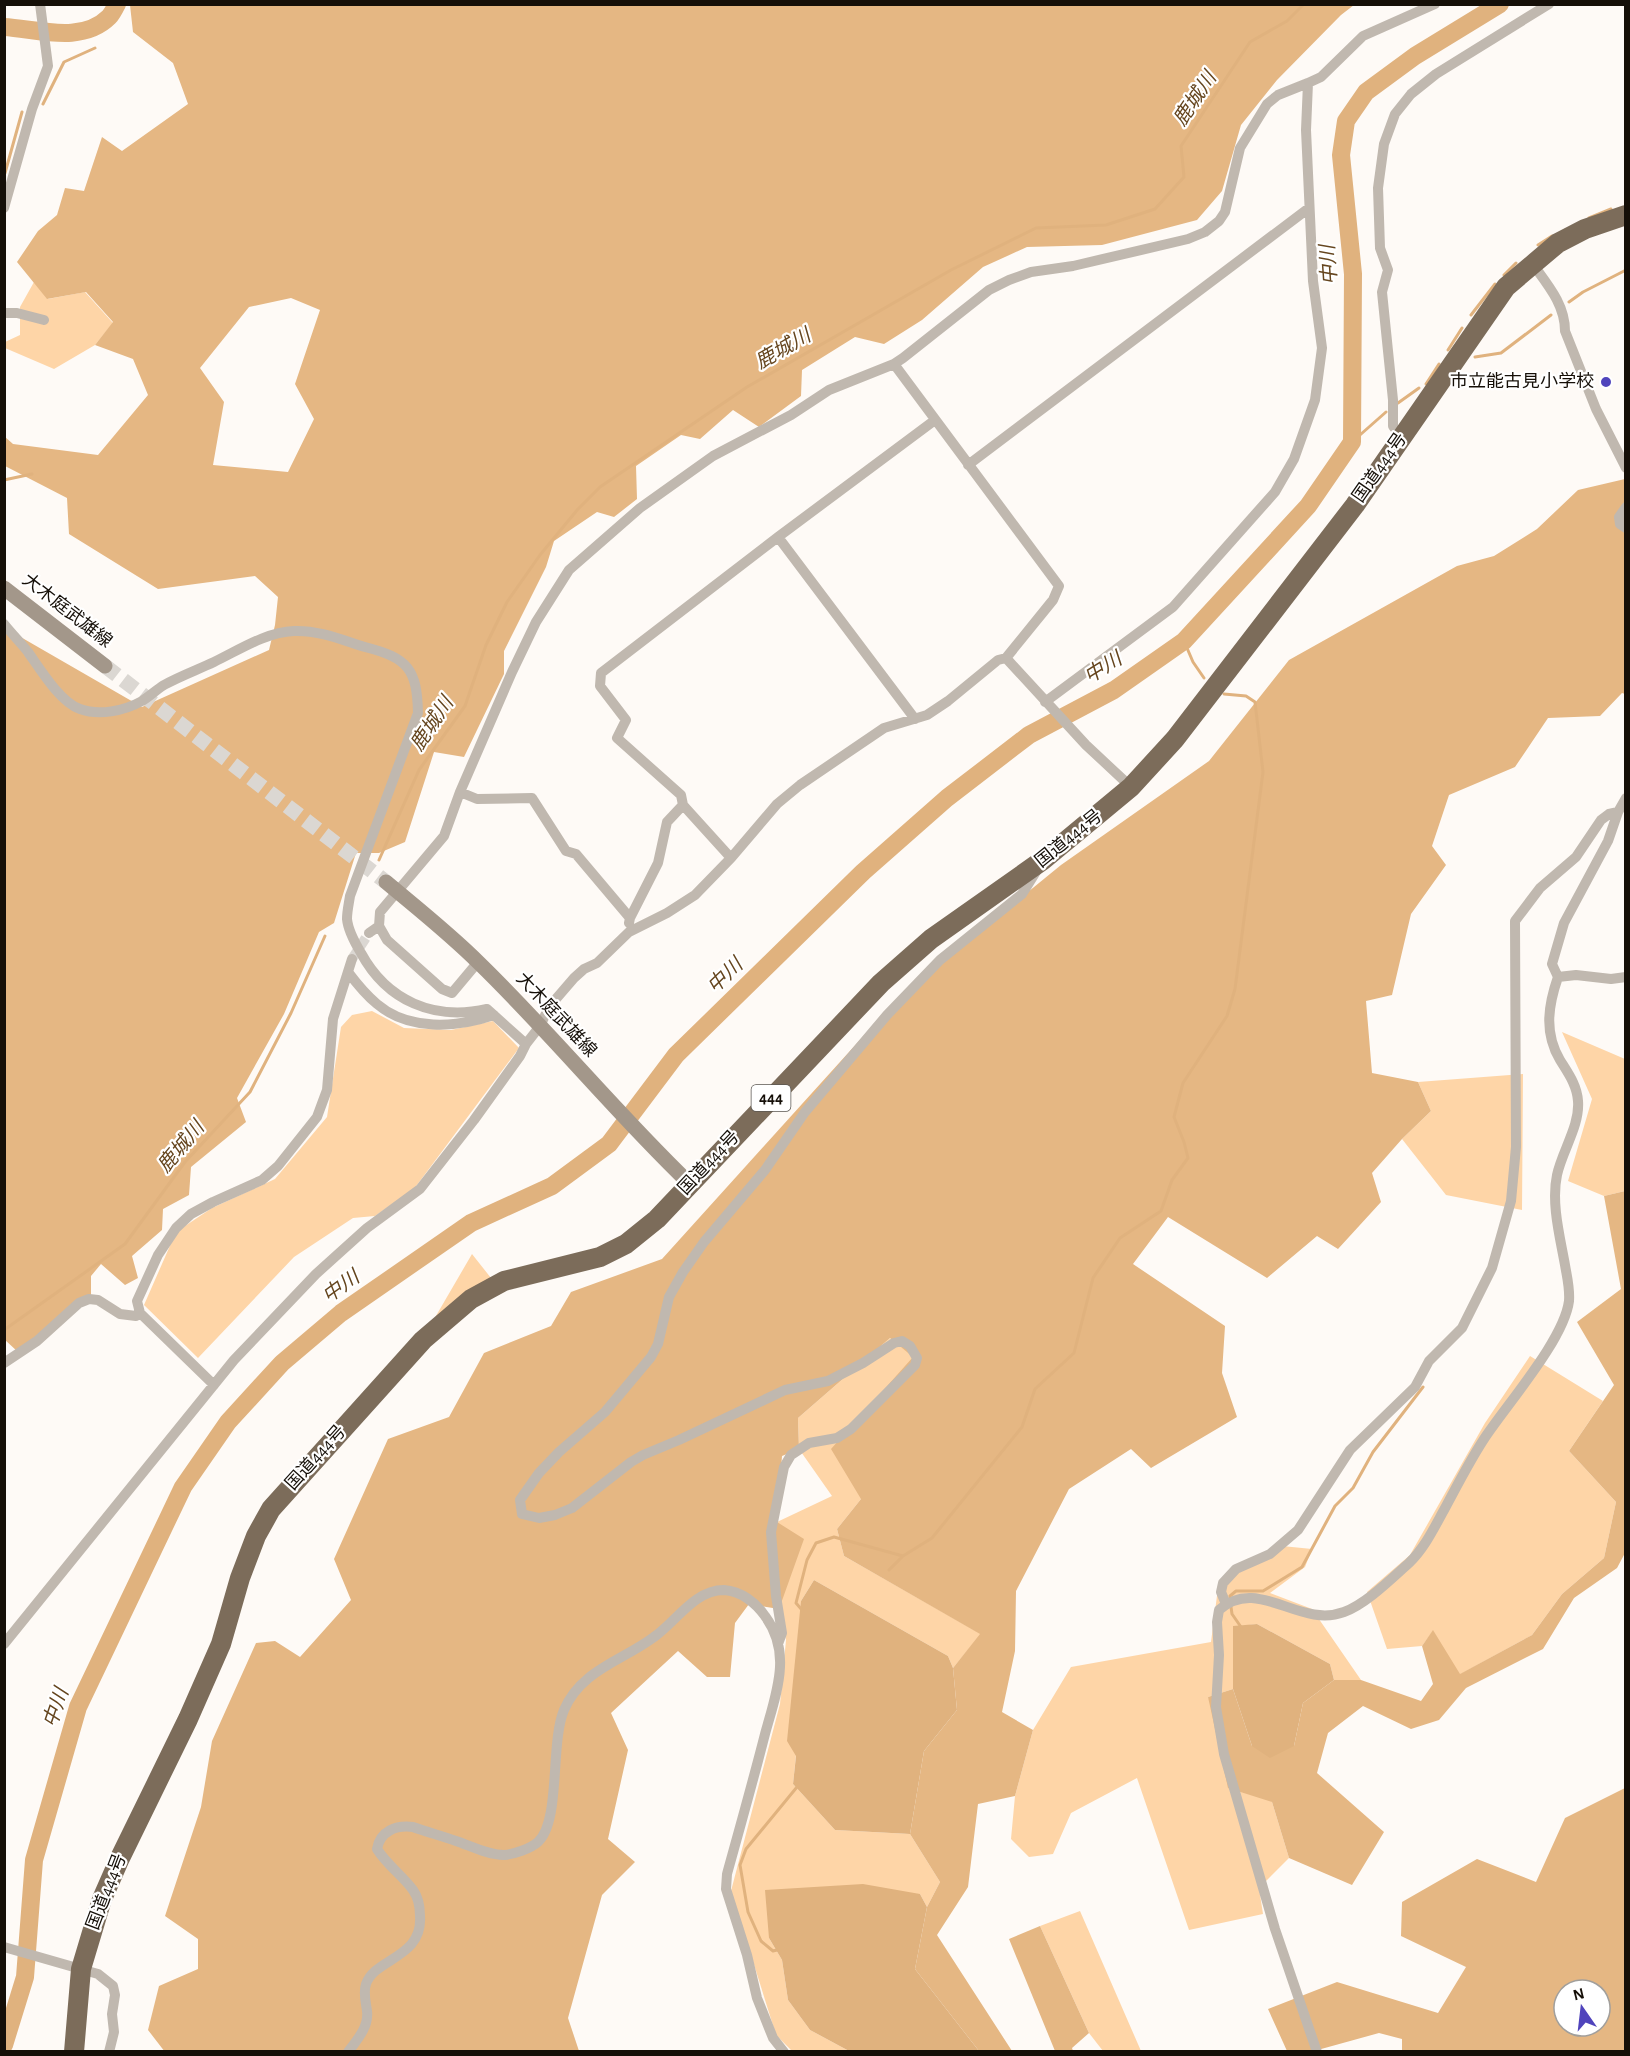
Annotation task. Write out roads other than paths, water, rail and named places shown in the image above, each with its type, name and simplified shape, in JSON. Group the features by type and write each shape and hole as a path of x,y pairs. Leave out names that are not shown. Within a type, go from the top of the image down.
{"highway":[{"name":"国道444号","path":"74,2052 81,1969 102,1899 188,1719 221,1644 240,1578 256,1536 271,1509 423,1340 471,1299 504,1281 600,1257 626,1244 657,1219 880,983 931,939 1043,860 1131,787 1175,739 1355,505 1506,287 1558,243 1585,229 1626,214"}],"main road":[{"name":"大木庭武雄線","path":"4,588 105,666"},
{"name":"大木庭武雄線","path":"391,886 478,962 690,1184"}],"street":[{"path":"4,208 32,109 48,66 47,48 40,19 40,4"},
{"path":"452,993 442,989 387,940 379,926 380,912 391,886 444,836 460,792 517,662 536,622 569,570 640,508 713,456 790,415 829,390 894,364 950,323 989,290 1031,272 1073,266 1188,239 1205,232 1219,221 1225,212 1240,148 1267,104 1278,94 1321,77 1363,36 1435,4"},
{"path":"1401,437 1393,426 1393,400 1382,292 1388,270 1380,248 1378,188 1384,144 1395,114 1411,94 1436,74 1549,4"},
{"path":"1045,702 1173,607 1275,492 1294,459 1315,400 1322,348 1313,280 1309,208 1306,130 1308,83"},
{"path":"968,465 1309,208"},
{"path":"1533,263 1558,301 1565,318 1565,331 1596,410 1626,468"},
{"path":"4,313 17,313 44,320"},
{"path":"4,1644 234,1360 316,1274 366,1228 420,1189 520,1056 540,1026 549,1007 574,978 584,969 597,963 629,932 668,913 695,895 731,858 777,804 800,785 884,728 927,715 998,660 1006,658 1053,600 1059,586 894,364"},
{"path":"731,858 683,805 681,795 617,738 626,720 600,686 601,673 935,420"},
{"path":"1626,507 1619,518 1620,524 1626,528"},
{"path":"778,537 915,719"},
{"path":"4,624 64,699 79,709 94,711 110,712 141,702 164,686 262,638 293,631 321,633 394,656 413,675 418,692 418,713 350,896 347,920 354,942 378,979 414,1004 435,1012 475,1012 487,1009 526,1044"},
{"path":"1006,658 1086,745 1131,787"},
{"path":"460,792 477,799 532,798 566,851 576,854 630,918"},
{"path":"1317,2052 1275,1929 1224,1754 1216,1707 1219,1610 1230,1602 1245,1597 1266,1600 1311,1615 1327,1616 1344,1612 1372,1595 1411,1561 1431,1535 1484,1440 1562,1325 1567,1312 1569,1287 1555,1196 1557,1175 1578,1104 1576,1088 1550,1038 1548,1018 1552,994 1558,977 1552,964 1564,923 1608,841 1618,812 1626,798"},
{"path":"629,932 630,918 658,863 667,822 683,805"},
{"path":"1230,1602 1221,1592 1223,1583 1236,1569 1270,1554 1298,1530 1350,1449 1415,1388 1429,1361 1462,1328 1492,1268 1511,1200 1516,1147 1515,921 1540,888 1576,857 1601,820 1618,812"},
{"path":"778,1644 782,1633 776,1596 771,1532 784,1467 791,1455 809,1443 837,1438 851,1429 915,1365 917,1358 910,1346 903,1341 894,1343 863,1363 828,1381 785,1390 643,1455 573,1508 555,1515 531,1517 522,1514 520,1500 539,1473 559,1452 605,1412 651,1357 658,1344 669,1297 683,1272 704,1242 765,1170 805,1112 887,1015 933,968 1022,894 1043,860"},
{"path":"369,933 379,926"},
{"path":"214,1385 140,1313 137,1300 158,1254 176,1228 191,1214 262,1180 278,1166 317,1117 327,1090 333,1019 352,959"},
{"path":"452,993 478,962"},
{"path":"348,972 378,1005 407,1020 423,1024 450,1024 476,1021 494,1015"},
{"path":"1558,977 1576,975 1611,979 1626,977"},
{"path":"452,993 457,1012"},
{"path":"4,1363 37,1341 79,1303 89,1299 98,1300 120,1314 136,1316 140,1313"},
{"path":"348,2052 366,2025 364,1993 366,1983 371,1976 407,1949 418,1934 421,1922 420,1906 414,1891 384,1860 377,1849 378,1840 390,1830 402,1826 413,1827 485,1852 504,1855 524,1850 538,1843 548,1829 557,1737 563,1711 573,1693 594,1672 654,1637 693,1602 711,1592 725,1590 740,1594 758,1606 772,1625 778,1644 780,1667 772,1708 726,1874 726,1889 747,1955 757,1998 773,2038 782,2051"},
{"path":"4,1947 98,1974 113,1986 115,1995 112,2014 114,2032 109,2052"}],"waterway":[{"path":"4,27 73,33 98,25 109,17 117,4"},
{"name":"鹿城川","path":"379,860 419,770 465,706 486,645 507,602 540,555 578,509 600,487 747,387 951,270 1036,228 1106,225 1155,209 1184,177 1181,146 1250,42 1287,21 1304,4"},
{"name":"中川","path":"4,2045 25,1977 34,1860 78,1707 183,1487 228,1422 282,1363 341,1313 471,1223 552,1186 609,1144 676,1055 863,872 947,798 1029,735 1114,690 1184,641 1308,506 1352,442 1353,274 1341,155 1346,121 1366,92 1415,56 1500,4"},
{"path":"43,104 64,62 95,48"},
{"path":"5,173 22,112"},
{"path":"1589,218 1611,209"},
{"path":"1538,245 1552,236"},
{"path":"1504,275 1516,263"},
{"path":"1569,302 1583,292 1626,270"},
{"path":"1471,315 1495,284"},
{"path":"1475,357 1501,353 1551,315"},
{"path":"1448,350 1462,328"},
{"path":"1426,384 1439,364"},
{"path":"1398,403 1419,388"},
{"path":"1352,442 1386,412"},
{"path":"4,480 32,474"},
{"path":"1184,641 1193,662 1204,678"},
{"path":"889,1570 903,1556 932,1538 1022,1427 1035,1389 1074,1353 1093,1278 1120,1238 1161,1211 1172,1180 1188,1158 1174,1117 1183,1083 1227,1016 1235,989 1263,772 1255,702 1246,696 1224,694"},
{"name":"鹿城川","path":"4,1330 125,1244 185,1162 250,1092 291,1013 325,936"},
{"path":"1231,1600 1230,1596 1236,1591 1263,1591 1302,1567 1335,1506 1353,1488 1373,1452 1423,1387"},
{"path":"802,1610 796,1603 807,1560 816,1543 834,1537 903,1556"},
{"path":"1231,1607 1232,1614 1241,1627"},
{"path":"777,1950 773,1951 761,1941 748,1912 740,1865 746,1849 797,1787"}],"tunnel":[{"path":"105,666 386,882"},
{"path":"352,959 369,933"}],"place":[{"name":"市立能古見小学校","path":"1606,382"}]}
